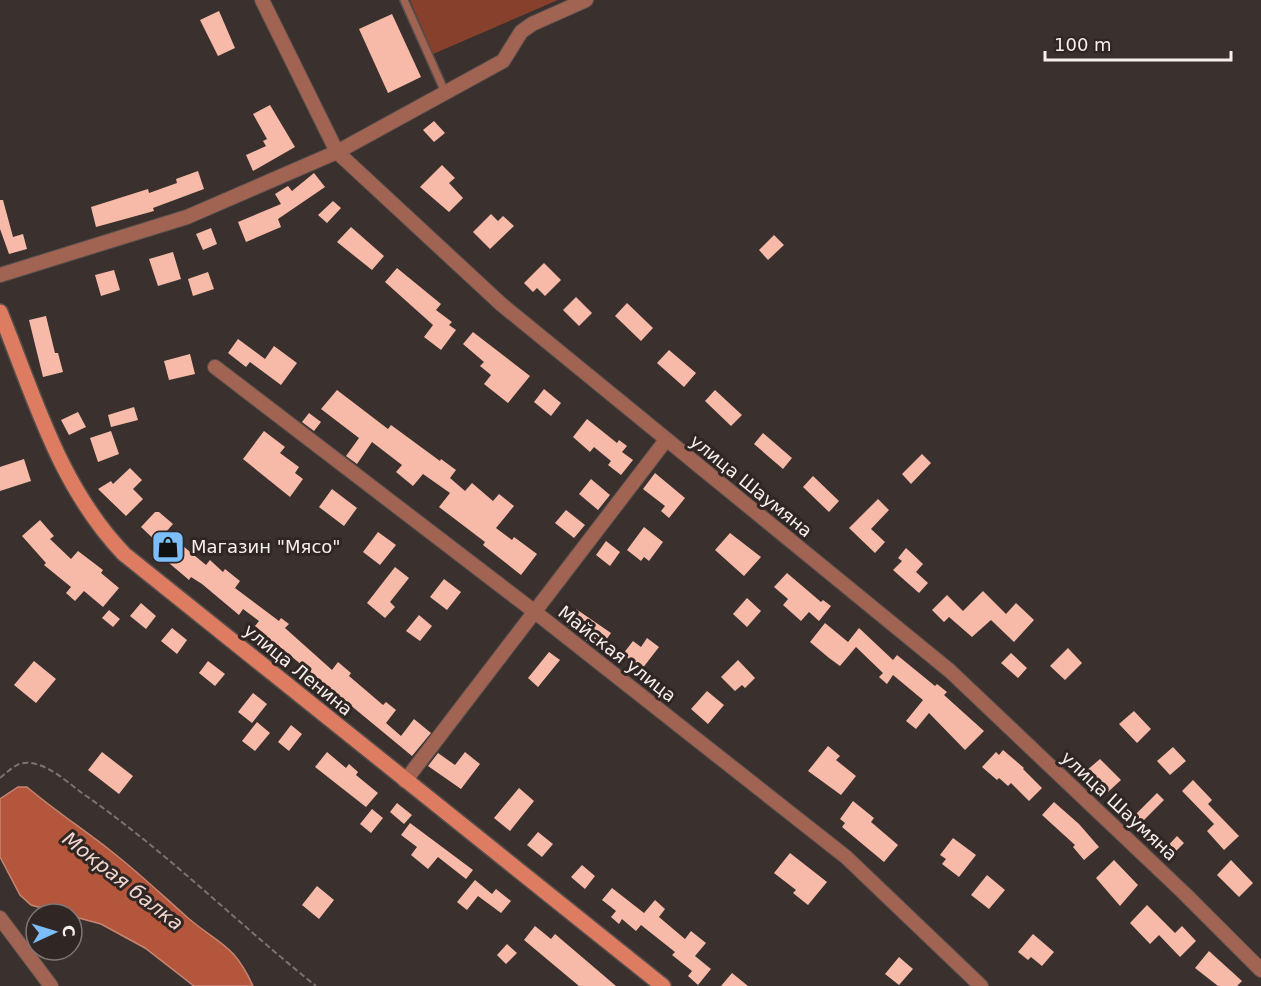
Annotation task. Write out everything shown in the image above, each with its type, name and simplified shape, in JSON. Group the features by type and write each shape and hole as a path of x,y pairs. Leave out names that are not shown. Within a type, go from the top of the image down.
{"street":[{"name":"улица Шаумяна","path":"262,0 337,152 501,304 950,671 1184,893 1261,970"},
{"path":"0,274 187,217 337,152 503,61 521,32 532,24 586,0"},
{"name":"улица Ленина","path":"0,312 58,458 75,492 104,532 144,572 663,986"},
{"name":"Майская улица","path":"215,367 535,612 846,857 981,986"},
{"path":"405,781 666,440"},
{"path":"0,918 51,986"}],"lane":[{"path":"404,0 445,92"}],"path":[{"path":"0,778 17,764 29,763 44,766 100,805 226,908 316,986"}],"shaded area":[{"path":"410,0 558,0 433,54"}],"water":[{"name":"Мокрая балка","path":"18,787 27,787 131,867 188,918 233,953 253,986 194,986 145,948 101,924 84,919 84,902 28,902 20,895 0,857 0,799"}],"building":[{"path":"219,11 235,48 218,56 200,20"},
{"path":"392,14 421,77 388,93 359,29"},
{"path":"270,105 295,147 253,171 246,155 266,146 263,141 267,139 253,114"},
{"path":"434,121 445,133 434,142 423,130"},
{"path":"442,165 455,178 449,183 463,198 449,212 420,187"},
{"path":"198,171 204,189 153,208 154,211 96,227 91,207 148,189 149,193 177,183 176,179"},
{"path":"314,173 325,187 278,219 281,227 246,242 238,222 281,204 275,194 288,186 292,191"},
{"path":"0,200 3,200 13,237 23,234 27,249 9,254 0,229"},
{"path":"333,201 341,208 327,223 318,215"},
{"path":"491,214 498,221 503,216 514,226 490,249 473,232"},
{"path":"351,227 384,256 372,270 337,242"},
{"path":"211,228 217,244 203,250 196,234"},
{"path":"774,235 784,245 768,260 759,250"},
{"path":"173,252 181,279 158,286 149,259"},
{"path":"544,263 561,280 545,296 537,288 533,292 524,283"},
{"path":"397,268 441,304 436,310 452,322 449,325 456,330 441,350 424,337 433,325 385,282"},
{"path":"114,270 120,290 101,296 95,275"},
{"path":"208,272 214,289 193,296 188,279"},
{"path":"576,297 592,313 579,326 563,310"},
{"path":"627,303 653,328 641,341 615,316"},
{"path":"46,316 55,353 58,353 63,372 43,377 29,320"},
{"path":"473,332 530,376 508,403 484,384 491,375 480,366 484,362 463,344"},
{"path":"238,339 265,359 274,346 297,363 281,385 250,362 246,367 228,353"},
{"path":"669,350 696,373 684,387 657,363"},
{"path":"190,354 195,374 169,380 164,361"},
{"path":"544,389 561,403 551,416 534,402"},
{"path":"337,390 388,429 391,425 456,470 450,478 465,491 472,483 493,501 499,494 514,506 496,528 512,540 514,537 537,554 521,575 483,545 485,542 439,507 450,493 423,474 413,486 396,472 402,465 372,442 357,464 346,456 359,438 321,409"},
{"path":"715,390 742,415 731,426 705,401"},
{"path":"134,407 138,420 111,427 108,415"},
{"path":"78,412 86,427 69,435 61,420"},
{"path":"309,413 321,422 314,431 302,422"},
{"path":"587,419 617,443 619,440 627,446 622,452 633,460 621,475 608,465 611,461 594,447 590,452 573,437"},
{"path":"111,431 119,454 98,462 90,438"},
{"path":"264,431 285,447 280,453 299,467 295,473 303,479 290,497 243,459"},
{"path":"763,433 792,458 783,469 754,444"},
{"path":"922,454 931,463 911,484 902,474"},
{"path":"24,459 31,481 0,491 0,467"},
{"path":"130,468 142,480 133,489 143,499 126,516 98,489 111,481 113,484"},
{"path":"655,473 685,498 669,518 661,511 665,506 643,489"},
{"path":"813,476 839,501 829,512 803,487"},
{"path":"591,479 610,495 598,510 579,494"},
{"path":"332,489 357,508 344,526 319,507"},
{"path":"878,499 889,510 871,529 885,542 875,553 849,528"},
{"path":"566,510 585,525 574,538 555,523"},
{"path":"155,512 159,512 173,524 166,532 206,565 210,560 223,572 225,569 240,581 235,588 279,621 281,618 289,624 285,628 332,670 338,662 351,673 349,676 383,705 386,702 396,710 386,723 401,736 414,719 431,733 412,756 274,642 272,645 265,639 267,636 255,626 259,621 243,609 239,615 202,584 191,577 189,580 156,552 161,546 141,527"},
{"path":"40,520 54,536 50,539 71,559 78,551 103,570 101,573 119,588 103,607 84,591 75,601 66,593 71,587 44,565 46,563 22,536"},
{"path":"644,527 663,542 649,561 644,557 641,561 627,550"},
{"path":"378,532 396,545 380,565 363,552"},
{"path":"730,533 761,557 744,576 715,550"},
{"path":"606,541 620,552 610,566 596,555"},
{"path":"906,548 923,564 916,572 928,583 919,593 893,570 902,561 898,558"},
{"path":"395,567 409,578 390,602 395,607 385,618 367,603"},
{"path":"787,573 821,602 823,600 831,606 819,621 809,612 801,621 783,605 788,599 774,587"},
{"path":"444,579 461,592 447,610 430,597"},
{"path":"983,591 1006,614 1016,603 1034,620 1014,642 991,620 972,637 949,617 944,622 932,610 947,595 963,611"},
{"path":"747,598 761,611 747,627 733,614"},
{"path":"141,603 156,616 146,629 130,616"},
{"path":"576,609 611,633 599,650 565,624"},
{"path":"109,610 120,619 113,627 102,618"},
{"path":"419,615 432,626 420,641 406,631"},
{"path":"825,623 848,642 859,628 893,660 897,655 935,686 937,684 947,692 944,695 984,731 965,750 929,713 916,729 906,721 923,700 893,675 887,684 879,677 883,673 856,647 840,666 829,658 810,642"},
{"path":"172,628 187,640 177,654 161,641"},
{"path":"647,638 659,647 642,669 623,654 633,641 641,647"},
{"path":"1068,648 1082,663 1065,680 1050,666"},
{"path":"549,652 560,660 538,687 528,678"},
{"path":"1011,653 1027,668 1018,678 1001,663"},
{"path":"738,660 755,678 745,688 742,685 735,691 721,677"},
{"path":"34,661 56,679 36,703 14,685"},
{"path":"208,661 225,674 215,686 199,673"},
{"path":"707,691 724,705 708,724 691,709"},
{"path":"253,693 267,704 252,723 238,712"},
{"path":"1134,711 1151,729 1137,743 1119,724"},
{"path":"257,722 270,733 255,751 242,741"},
{"path":"291,725 302,734 289,751 278,742"},
{"path":"828,746 840,756 836,760 856,776 841,795 808,771"},
{"path":"1173,747 1186,761 1170,775 1157,761"},
{"path":"1003,750 1042,788 1029,801 1011,783 1008,786 999,778 997,780 982,767 996,752 999,755"},
{"path":"102,752 133,776 119,794 88,770"},
{"path":"327,752 346,768 349,764 358,772 356,775 378,793 366,807 315,767"},
{"path":"465,752 480,764 461,789 428,766 438,753 455,765"},
{"path":"1100,759 1121,780 1108,792 1086,771"},
{"path":"1193,780 1212,800 1208,804 1239,836 1224,850 1207,831 1214,824 1182,791"},
{"path":"519,788 534,801 510,831 494,818"},
{"path":"1157,793 1164,800 1138,826 1131,819"},
{"path":"853,801 874,818 871,822 898,845 884,862 842,827 845,823 840,819"},
{"path":"1054,802 1079,824 1099,847 1084,860 1073,847 1075,845 1042,815"},
{"path":"397,803 412,815 404,824 390,812"},
{"path":"372,809 383,818 371,833 360,824"},
{"path":"410,823 473,870 466,879 438,857 428,869 411,855 417,847 401,835"},
{"path":"538,832 553,844 542,857 527,845"},
{"path":"1177,836 1184,843 1170,857 1163,851"},
{"path":"953,838 976,855 959,877 942,864 946,859 940,855"},
{"path":"790,853 827,882 808,905 793,893 796,890 774,873"},
{"path":"1114,860 1138,885 1120,906 1096,878"},
{"path":"1231,860 1253,883 1239,897 1217,875"},
{"path":"582,865 595,876 585,889 571,877"},
{"path":"987,875 1005,890 989,909 971,895"},
{"path":"475,880 492,894 496,889 511,901 501,913 478,896 467,910 457,902"},
{"path":"317,886 334,900 319,919 302,905"},
{"path":"612,888 644,913 655,900 665,909 659,917 685,939 691,931 706,943 695,956 711,969 698,985 688,976 692,971 672,955 675,952 641,925 636,931 622,919 619,924 611,917 616,911 602,900"},
{"path":"1147,905 1175,933 1182,926 1196,941 1180,957 1159,935 1150,944 1130,923"},
{"path":"535,926 551,939 555,934 616,986 579,986 524,940"},
{"path":"1033,934 1054,952 1042,966 1031,957 1028,960 1018,952"},
{"path":"507,944 517,953 506,964 497,955"},
{"path":"1209,951 1242,981 1237,986 1218,986 1195,968"},
{"path":"899,957 913,969 899,985 885,974"},
{"path":"732,973 748,986 721,986"}],"place":[{"name":"Магазин \"Мясо\"","path":"168,547"}]}
